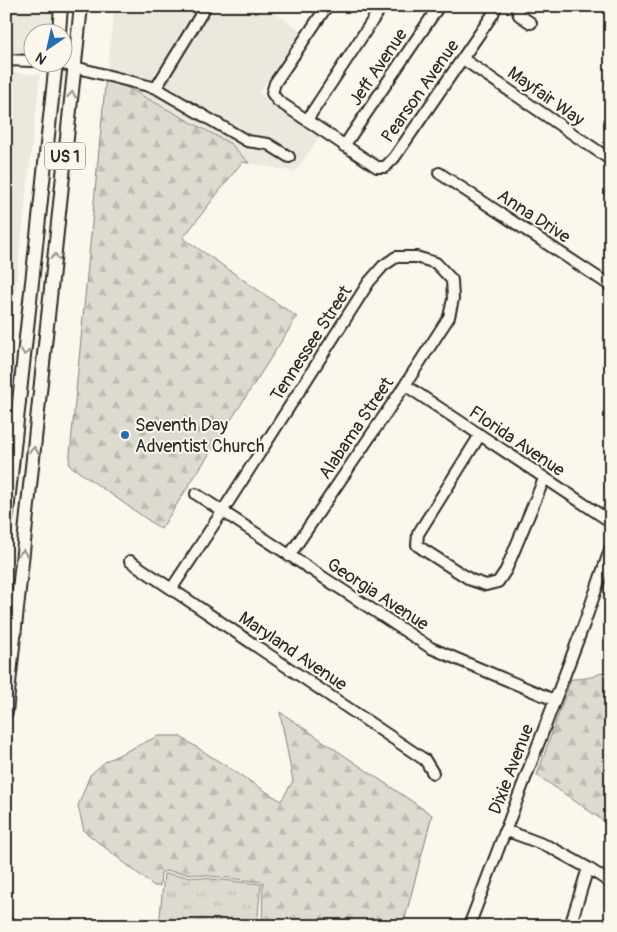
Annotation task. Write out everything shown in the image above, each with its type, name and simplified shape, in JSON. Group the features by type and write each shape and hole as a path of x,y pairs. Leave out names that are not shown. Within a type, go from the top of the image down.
{"main road":[{"path":"60,22 61,6"},
{"name":"US 1","path":"6,712 8,671 50,305 81,6"},
{"name":"US 1","path":"6,521 55,72"},
{"path":"30,303 50,305"}],"street":[{"path":"156,88 206,6"},
{"path":"327,6 275,83 272,93 278,101 344,146"},
{"path":"307,120 382,6"},
{"name":"Jeff Avenue","path":"344,146 438,6"},
{"name":"Pearson Avenue","path":"344,146 376,167 385,168 463,59 493,14 496,6"},
{"path":"516,6 519,15 531,23"},
{"name":"Mayfair Way","path":"463,59 611,160"},
{"path":"6,60 22,61"},
{"path":"72,66 156,88 247,142 268,144 289,158"},
{"name":"Anna Drive","path":"439,173 611,286"},
{"name":"Tennessee Street","path":"172,588 369,282 383,266 396,257 416,257 436,263 452,280 453,299 449,317"},
{"name":"Alabama Street","path":"289,556 449,317"},
{"name":"Florida Avenue","path":"405,385 611,522"},
{"path":"480,435 418,534 417,545 424,550 471,580 486,585 498,582 506,570 544,479"},
{"name":"Georgia Avenue","path":"196,494 430,648 554,700"},
{"name":"Dixie Avenue","path":"469,926 530,768 611,548"},
{"name":"Maryland Avenue","path":"130,561 426,760 433,773"},
{"path":"505,830 550,847 611,883"},
{"path":"570,926 588,868"},
{"path":"6,922 17,926"}],"shaded area":[{"path":"6,6 53,6 52,22 22,22 22,67 6,66"},
{"path":"115,6 265,6 301,31 259,93 321,135 295,172 249,163 231,144 106,76"},
{"path":"6,72 40,75 6,371"}],"green space":[{"path":"106,76 231,144 249,163 242,162 183,238 297,317 161,529 69,465"},
{"path":"611,667 611,826 537,775 571,679 592,677"},
{"path":"280,712 432,815 403,926 262,926 263,882 165,871 161,873 160,886 154,886 84,831 78,806 90,775 106,761 158,736 179,736 281,801 293,781"},
{"path":"164,874 261,884 257,926 159,926"}],"place":[{"name":"Seventh Day Adventist Church","path":"125,435"}]}
